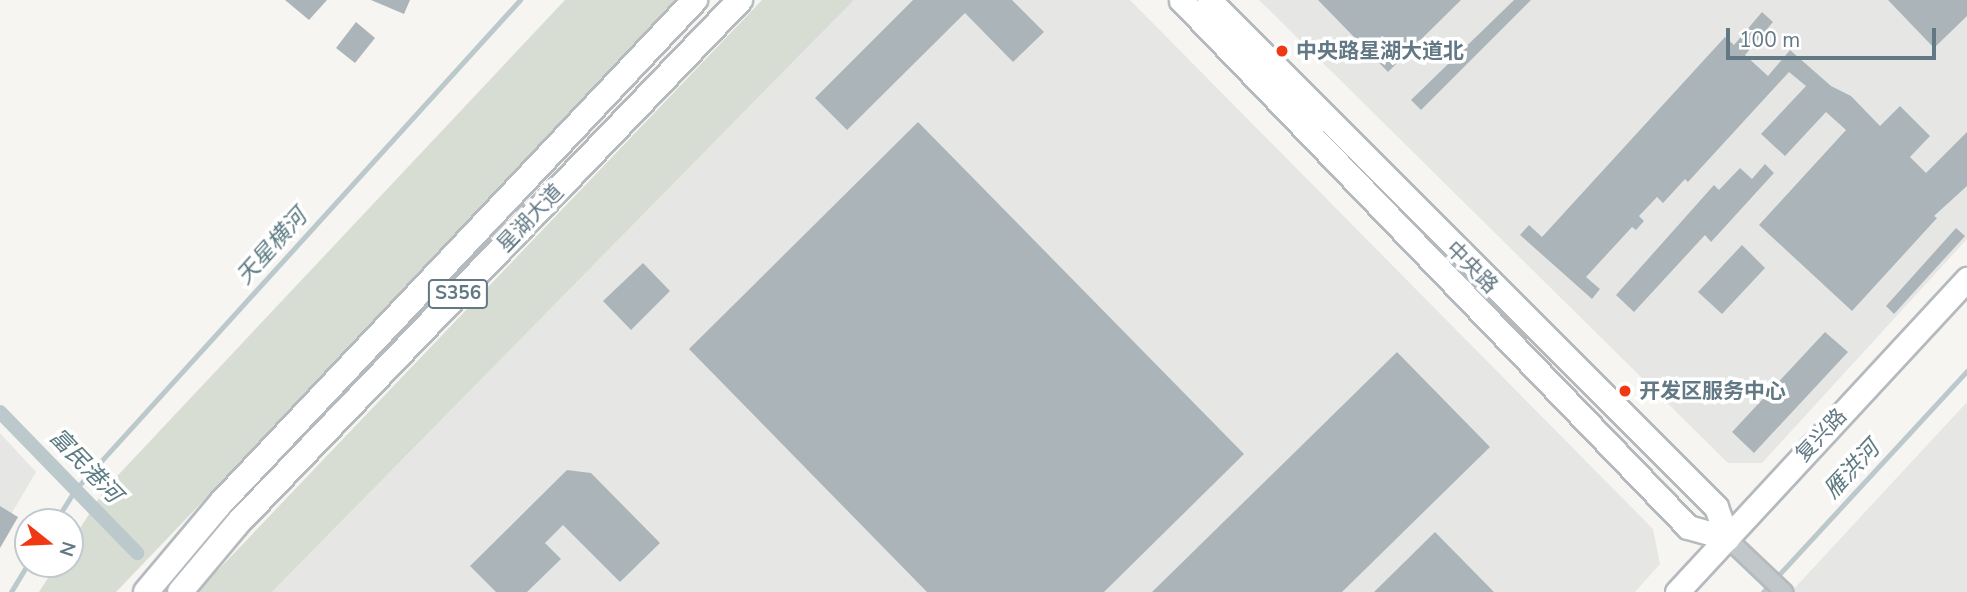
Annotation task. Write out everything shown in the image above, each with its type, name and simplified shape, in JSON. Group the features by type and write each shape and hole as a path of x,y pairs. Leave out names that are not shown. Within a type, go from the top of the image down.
{"main road":[{"name":"星湖大道","path":"146,592 220,503 695,0"},
{"name":"星湖大道","path":"180,592 238,523 740,0"}],"street":[{"path":"1181,0 1688,527 1727,538 1784,592"},
{"name":"中央路","path":"1209,0 1716,507 1727,538"},
{"name":"复兴路","path":"1677,592 1967,279"}],"shaded area":[{"path":"565,0 683,0 116,592 39,592 48,578 84,578 84,522 105,489"},
{"path":"762,0 854,0 272,592 197,592"},
{"path":"854,0 1130,0 1653,529 1660,564 1635,592 272,592"},
{"path":"1259,0 1967,0 1967,239 1762,463 1728,463"},
{"path":"1967,402 1967,592 1791,592"},
{"path":"0,433 36,472 0,533"}],"building":[{"path":"285,0 327,0 309,20"},
{"path":"371,0 410,0 404,14"},
{"path":"913,0 1012,0 1044,32 1013,62 965,13 847,130 815,98"},
{"path":"1318,0 1461,0 1388,72"},
{"path":"1514,0 1531,0 1421,110 1411,100"},
{"path":"1888,0 1967,0 1967,16 1934,48"},
{"path":"1762,12 1773,22 1745,55 1768,76 1790,50 1831,86 1851,96 1880,126 1900,106 1930,136 1910,157 1926,173 1967,132 1967,186 1934,216 1937,218 1852,311 1759,225 1846,130 1826,112 1785,156 1761,134 1806,86 1789,72 1688,182 1685,179 1663,203 1657,197 1639,216 1644,221 1636,230 1632,227 1586,277 1600,289 1592,299 1520,235 1529,225 1542,237 1725,37 1734,45"},
{"path":"356,22 375,38 355,63 336,48"},
{"path":"918,122 1244,454 1104,592 927,592 689,349"},
{"path":"1765,164 1774,173 1711,242 1705,235 1634,312 1616,295 1714,185 1719,190 1740,168 1752,179"},
{"path":"1956,228 1965,236 1894,314 1886,306"},
{"path":"1742,245 1765,268 1722,314 1698,292"},
{"path":"643,263 670,291 631,330 603,301"},
{"path":"1825,332 1848,352 1754,453 1732,432"},
{"path":"1397,352 1490,447 1342,592 1152,592"},
{"path":"567,470 591,473 660,543 620,582 563,525 545,543 561,559 527,592 496,592 470,566"},
{"path":"0,506 14,515 14,524 0,548"},
{"path":"1435,532 1494,592 1374,592"}],"waterway":[{"name":"天星横河","path":"64,508 75,490 520,0"},
{"name":"雁洪河","path":"1763,592 1967,371"},
{"name":"富民港河","path":"0,412 137,553"},
{"name":"天星横河","path":"11,592 20,578"}],"place":[{"name":"中央路星湖大道北","path":"1282,51"},
{"name":"开发区服务中心","path":"1625,391"}]}
